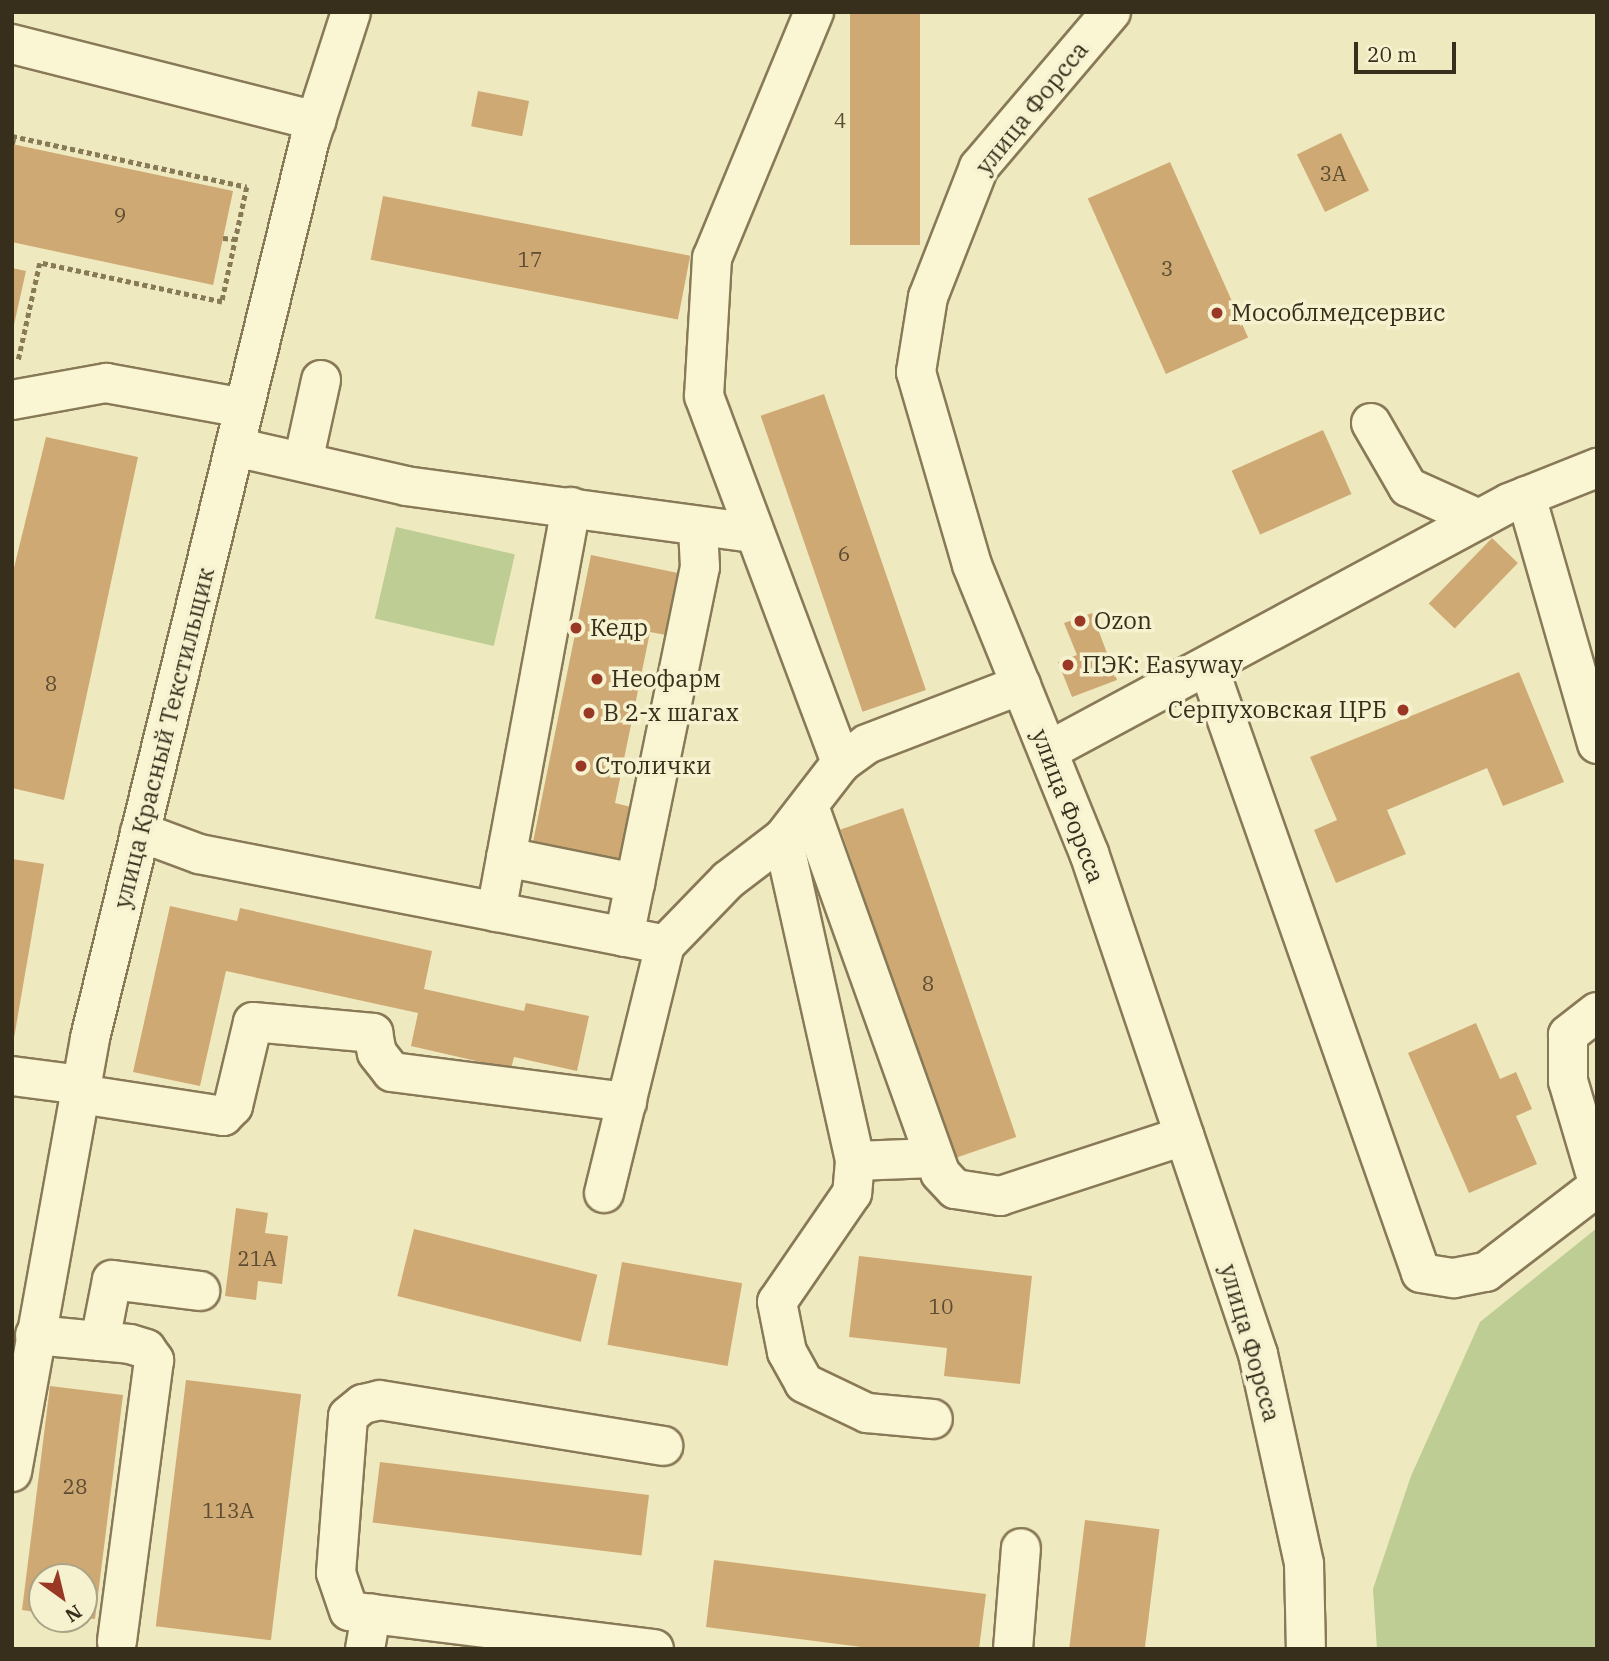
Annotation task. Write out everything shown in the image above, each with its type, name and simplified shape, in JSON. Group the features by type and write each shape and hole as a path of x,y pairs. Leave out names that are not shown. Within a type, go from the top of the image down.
{"street":[{"name":"улица Красный Текстильщик","path":"12,1472 16,1428 81,1090 244,408 316,121 351,12"},
{"path":"814,12 712,258 704,396 841,763"},
{"name":"улица Форсса","path":"1111,12 979,167 928,297 915,372 972,565 1048,751 1258,1354 1304,1564 1306,1649"},
{"path":"12,44 316,121"},
{"path":"303,462 321,380"},
{"path":"12,400 26,392 106,383 244,408"},
{"path":"1371,423 1408,487 1479,519"},
{"path":"235,447 406,486 571,507 698,528 754,533"},
{"path":"1048,751 1479,519 1526,496 1597,468"},
{"path":"1526,496 1597,744"},
{"path":"496,912 571,507"},
{"path":"624,937 699,567 698,528"},
{"path":"1208,666 1421,1273 1454,1278 1486,1272 1597,1187"},
{"path":"604,1194 665,945 728,880 783,838 810,809 841,763 867,744 1021,685"},
{"path":"810,809 934,1157 955,1189 1000,1196 1184,1136"},
{"path":"141,832 199,854 665,945"},
{"path":"783,838 855,1161 852,1193 777,1302 788,1352 804,1383 867,1413 933,1419"},
{"path":"506,857 635,883"},
{"path":"1597,1012 1569,1035 1568,1081 1597,1179"},
{"path":"12,1076 223,1116 233,1105 253,1021 373,1033 377,1053 392,1072 627,1102"},
{"path":"855,1161 934,1157"},
{"path":"100,1341 112,1280 200,1292"},
{"path":"36,1335 100,1341 146,1349 154,1360 117,1642"},
{"path":"653,1649 368,1631 349,1611 336,1573 348,1416 363,1404 380,1400 663,1446"},
{"path":"1013,1649 1021,1548"}],"path":[{"path":"12,144 13,136 247,187 222,302 40,263 19,362 12,361"},
{"path":"223,238 236,239"}],"green space":[{"path":"396,527 515,554 494,646 375,619"},
{"path":"1597,1228 1597,1649 1377,1649 1373,1589 1411,1476 1480,1322"}],"building":[{"path":"850,12 920,12 920,245 850,245"},
{"path":"478,91 529,101 522,136 471,126"},
{"path":"1341,133 1369,191 1325,212 1297,154"},
{"path":"12,144 233,191 213,285 12,242"},
{"path":"1170,162 1248,337 1166,374 1088,199"},
{"path":"383,196 690,256 678,320 371,260"},
{"path":"12,268 26,271 13,329 12,329"},
{"path":"824,394 926,690 863,712 761,416"},
{"path":"1323,430 1351,494 1260,535 1232,471"},
{"path":"46,437 138,457 64,800 12,788 12,576"},
{"path":"1492,538 1518,563 1455,628 1429,603"},
{"path":"591,555 678,573 666,635 650,632 615,803 631,807 618,870 531,852"},
{"path":"1092,613 1117,680 1072,697 1058,662 1077,655 1064,623"},
{"path":"1519,672 1564,782 1503,806 1487,768 1387,810 1406,854 1336,883 1314,830 1337,820 1310,757"},
{"path":"903,808 1016,1137 954,1159 841,829"},
{"path":"12,859 44,864 14,1038 12,1038"},
{"path":"170,906 237,921 240,908 432,951 424,989 524,1011 526,1003 589,1016 577,1071 514,1057 511,1069 411,1046 418,1013 226,971 200,1086 133,1072"},
{"path":"1476,1023 1500,1079 1516,1072 1532,1109 1516,1116 1537,1164 1469,1193 1408,1053"},
{"path":"236,1208 268,1213 265,1233 288,1236 282,1284 258,1281 256,1300 225,1296"},
{"path":"414,1229 597,1275 581,1342 397,1296"},
{"path":"859,1256 1032,1276 1020,1384 944,1376 947,1348 849,1337"},
{"path":"622,1262 742,1283 728,1366 607,1345"},
{"path":"186,1380 301,1394 271,1640 156,1626"},
{"path":"50,1386 123,1395 98,1595 98,1563 28,1563 28,1611 22,1610"},
{"path":"380,1462 649,1495 642,1556 373,1523"},
{"path":"1085,1520 1159,1529 1145,1649 1069,1649"},
{"path":"714,1560 986,1594 979,1649 877,1649 706,1627"}],"place":[{"name":"Мособлмедсервис","path":"1217,313"},
{"name":"Ozon","path":"1080,621"},
{"name":"Кедр","path":"576,628"},
{"name":"ПЭК: Easyway","path":"1068,665"},
{"name":"Неофарм","path":"597,679"},
{"name":"Серпуховская ЦРБ","path":"1403,710"},
{"name":"В 2-х шагах","path":"589,713"},
{"name":"Столички","path":"581,766"}]}
